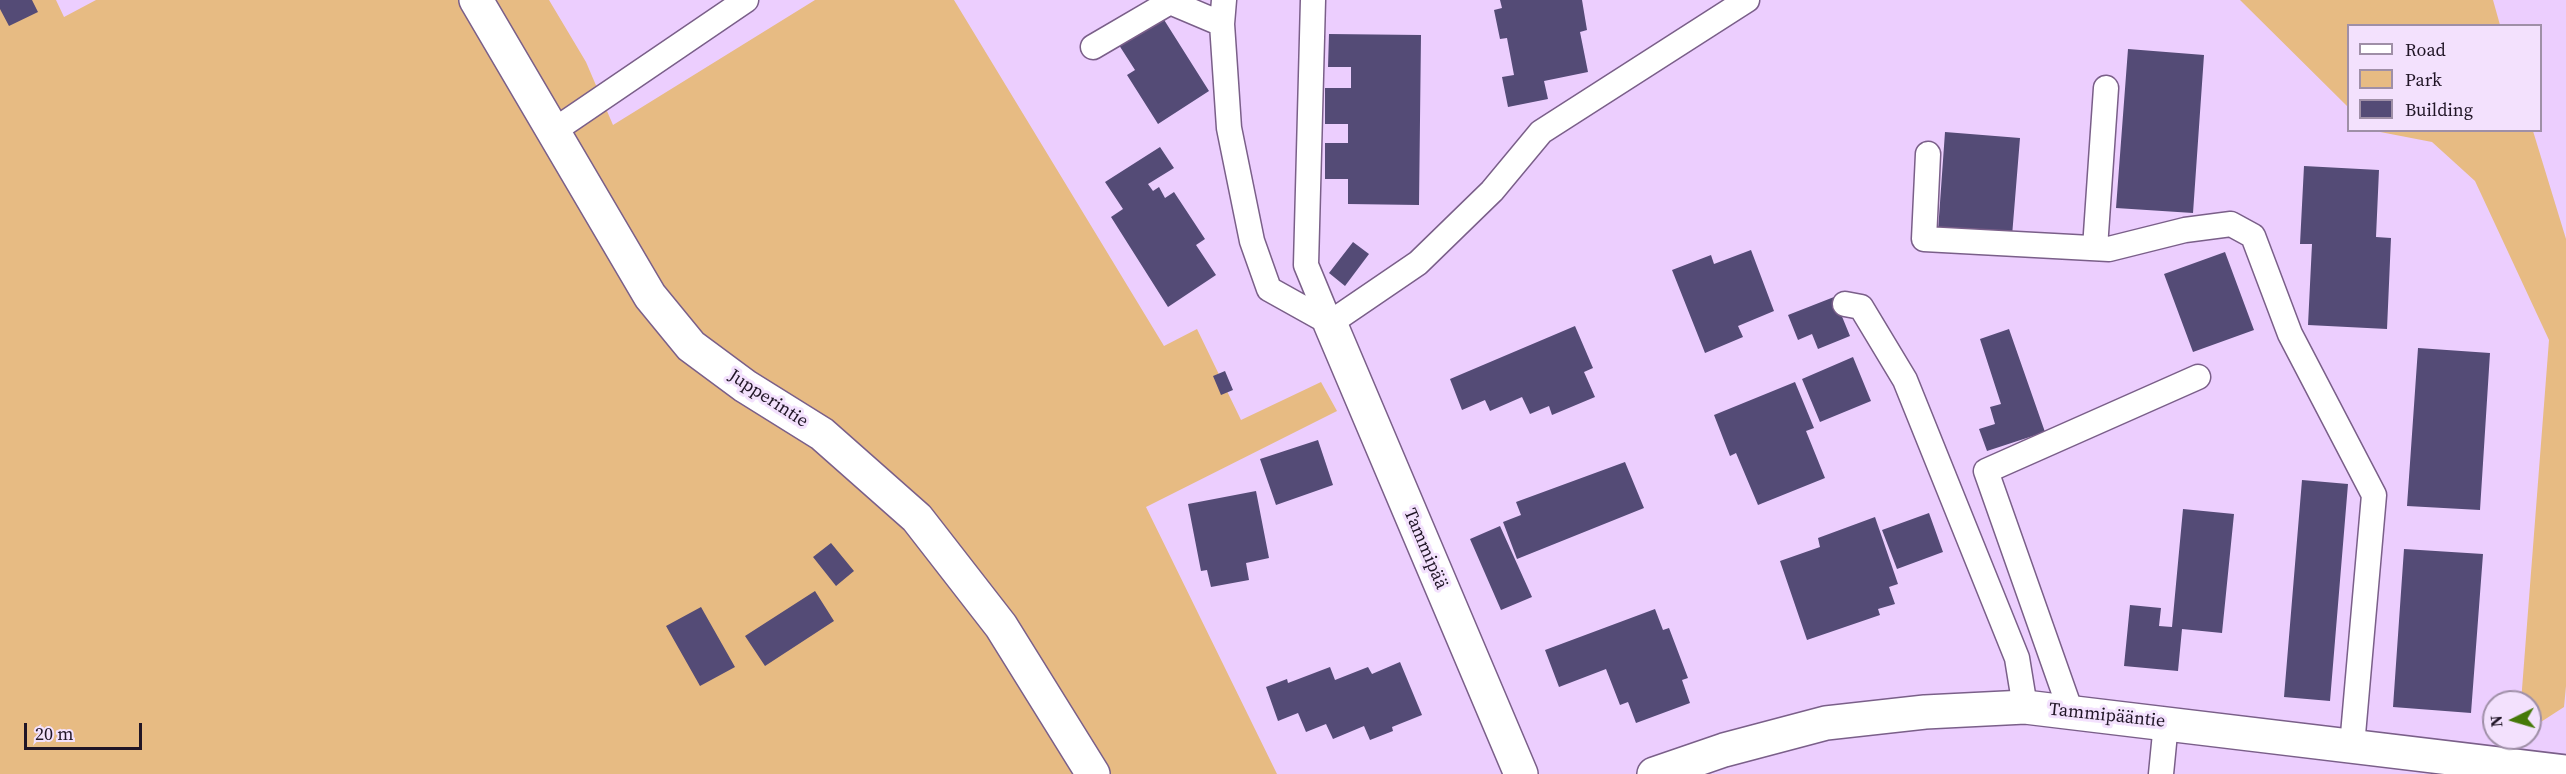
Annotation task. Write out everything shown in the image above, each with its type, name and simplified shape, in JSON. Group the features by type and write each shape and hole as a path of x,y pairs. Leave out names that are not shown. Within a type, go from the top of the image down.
{"street":[{"name":"Jupperintie","path":"476,0 650,296 691,346 745,386 822,434 916,518 1000,626 1093,774"},
{"name":"Tammipää","path":"1330,323 1521,774"},
{"name":"Tammipääntie","path":"1654,774 1724,750 1826,723 1925,712 2025,707 2566,772"}],"lane":[{"path":"552,132 746,0"},
{"path":"1224,0 1222,24 1229,128 1252,241 1269,289 1330,323"},
{"path":"1313,0 1306,265 1330,323"},
{"path":"1330,323 1418,263 1492,191 1541,132 1747,0"},
{"path":"1093,47 1170,2 1222,24"},
{"path":"2094,248 2106,88"},
{"path":"1928,154 1924,238 2109,249 2185,230 2232,224 2253,236 2290,334 2374,495 2352,746"},
{"path":"1845,304 1861,307 1905,380 2017,658 2025,707"},
{"path":"2071,712 1986,471 2198,377"},
{"path":"2161,774 2166,723"}],"green space":[{"path":"0,0 56,0 64,17 96,0 549,0 586,62 613,125 815,0 954,0 1164,346 1197,329 1241,420 1321,382 1337,411 1146,507 1277,774 0,774"},
{"path":"2240,0 2493,0 2500,24 2347,24 2347,106"},
{"path":"2380,132 2533,132 2566,239 2566,686 2564,707 2542,721 2542,690 2522,690 2549,340 2475,181 2432,142"}],"building":[{"path":"0,0 32,0 38,12 9,26 0,9"},
{"path":"1500,0 1582,0 1587,30 1580,32 1588,72 1544,81 1548,99 1508,107 1502,77 1514,75 1507,38 1500,39 1494,10 1502,8"},
{"path":"1161,15 1209,91 1158,124 1127,75 1135,70 1117,42"},
{"path":"1329,34 1421,35 1419,205 1348,204 1348,179 1325,179 1325,143 1348,143 1348,124 1325,124 1325,88 1351,88 1351,67 1328,67"},
{"path":"2128,49 2204,55 2193,213 2116,208"},
{"path":"1945,132 2020,138 2012,236 1938,231"},
{"path":"1160,147 1174,168 1148,184 1153,191 1159,187 1165,198 1174,192 1205,239 1196,245 1216,275 1168,307 1111,217 1123,209 1105,182"},
{"path":"2304,166 2379,170 2376,237 2391,238 2387,329 2308,325 2312,244 2300,244"},
{"path":"1353,242 1369,254 1345,286 1329,273"},
{"path":"1751,250 1774,311 1738,326 1743,337 1705,353 1672,270 1711,255 1714,264"},
{"path":"2225,252 2254,330 2193,352 2164,274"},
{"path":"1834,297 1850,336 1818,349 1812,334 1798,340 1788,315"},
{"path":"1575,326 1593,368 1584,372 1595,397 1552,415 1549,406 1530,414 1522,397 1490,411 1485,400 1462,410 1450,379"},
{"path":"2009,329 2045,432 1987,451 1979,429 1995,424 1990,407 2001,404 1980,339"},
{"path":"2418,348 2490,353 2480,510 2407,506"},
{"path":"1853,357 1871,401 1820,422 1802,379"},
{"path":"1225,371 1233,390 1221,395 1213,376"},
{"path":"1795,382 1814,428 1806,431 1825,478 1758,505 1736,453 1730,456 1714,415"},
{"path":"1318,440 1333,485 1276,505 1260,459"},
{"path":"1625,462 1644,508 1517,559 1503,522 1521,515 1516,502"},
{"path":"2302,480 2348,484 2330,701 2284,697"},
{"path":"1256,491 1269,558 1246,563 1249,580 1211,587 1207,570 1201,571 1188,504"},
{"path":"2183,509 2234,514 2222,633 2182,629 2178,671 2124,666 2130,605 2161,608 2159,626 2172,627"},
{"path":"1929,513 1943,552 1897,569 1882,530"},
{"path":"1875,517 1898,584 1889,587 1895,604 1878,609 1880,615 1807,640 1780,561 1820,547 1818,538"},
{"path":"1500,526 1532,597 1501,610 1470,539"},
{"path":"831,543 854,571 836,586 813,557"},
{"path":"2404,549 2483,554 2471,713 2393,707"},
{"path":"815,591 834,621 765,666 745,636"},
{"path":"701,607 735,667 700,686 666,626"},
{"path":"1655,609 1663,630 1669,628 1688,678 1682,680 1690,703 1636,723 1628,702 1620,705 1606,669 1559,687 1545,650"},
{"path":"1400,662 1422,715 1392,727 1393,731 1370,740 1364,726 1333,739 1326,724 1306,732 1298,713 1278,721 1266,687 1287,679 1288,683 1330,667 1335,680 1368,667 1372,674"}]}
